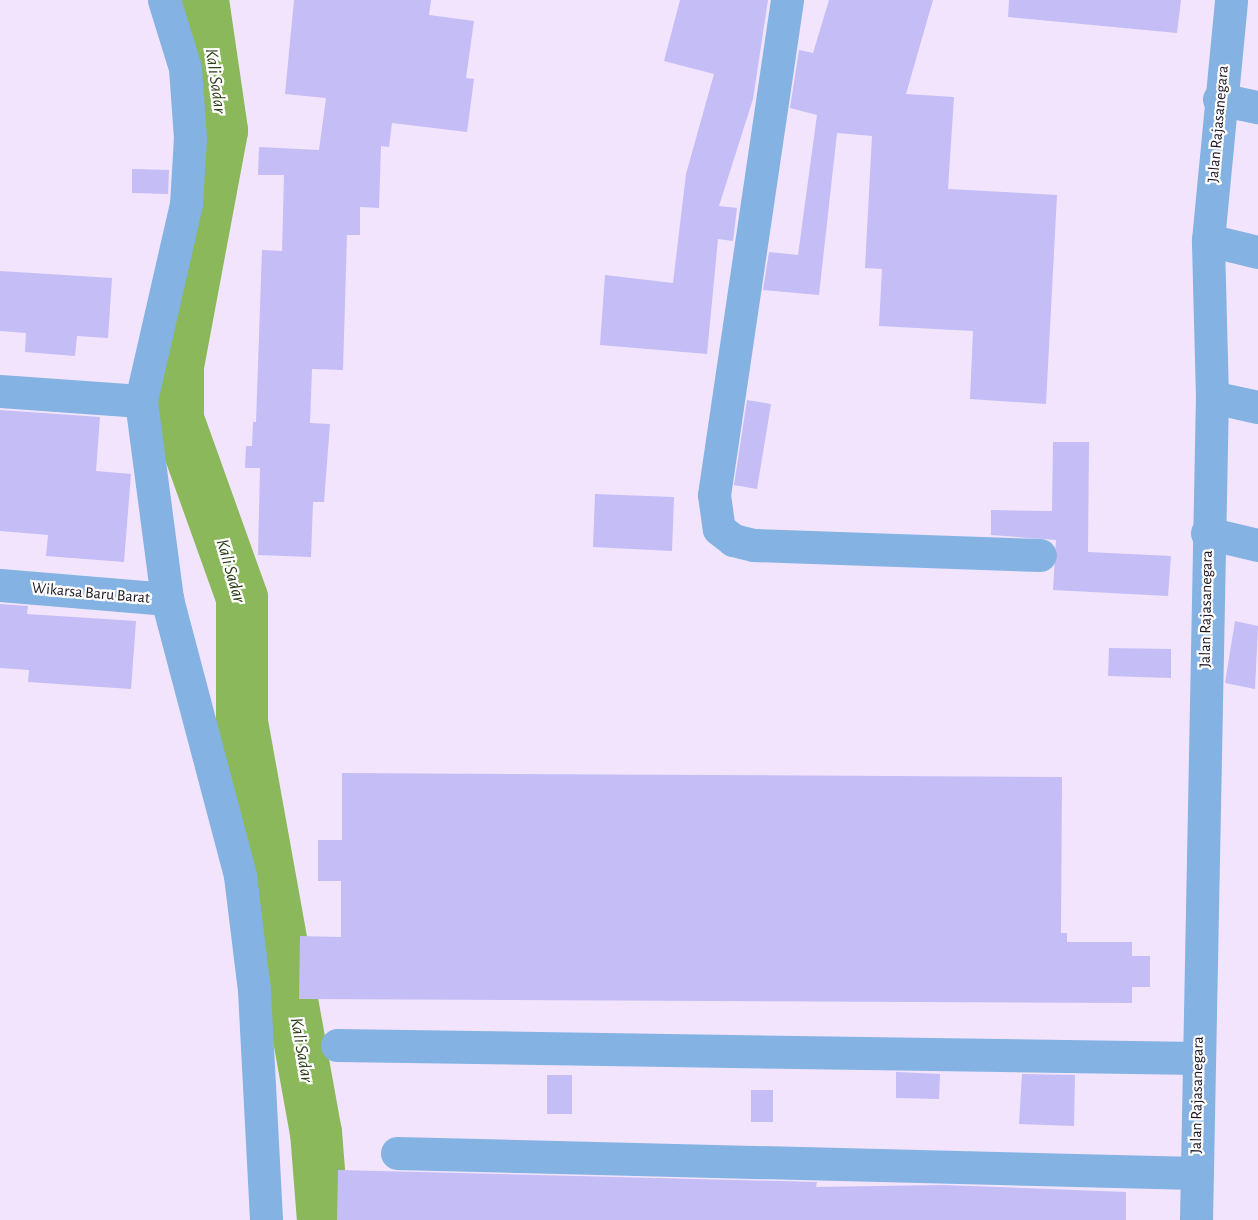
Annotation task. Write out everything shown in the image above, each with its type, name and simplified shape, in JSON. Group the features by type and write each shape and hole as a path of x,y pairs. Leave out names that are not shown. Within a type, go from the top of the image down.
{"street":[{"path":"164,0 185,68 190,137 186,204 141,401 167,599 240,876 254,990 266,1220"},
{"path":"787,0 714,495 719,529 733,540 753,545 1040,555"},
{"name":"Jalan Rajasanegara","path":"1196,1220 1207,533 1212,397 1208,240 1219,99 1230,0"},
{"path":"1219,99 1258,107"},
{"path":"1208,240 1258,252"},
{"path":"0,391 141,401"},
{"path":"1212,397 1258,407"},
{"path":"1207,533 1258,545"},
{"name":"Wikarsa Baru Barat","path":"8,586 167,599"},
{"path":"337,1045 1198,1058"},
{"path":"397,1154 1196,1173"}],"building":[{"path":"294,0 431,0 429,15 474,21 466,78 474,79 467,132 392,123 389,147 381,146 379,208 360,207 360,235 347,235 343,370 312,369 310,423 330,424 324,502 313,502 311,557 258,555 260,468 245,468 246,446 252,446 253,422 256,422 262,250 282,251 284,175 258,175 259,147 319,150 326,98 285,94"},
{"path":"680,0 768,0 753,99 719,206 737,208 733,241 718,239 707,354 600,345 605,275 673,283 686,174 714,74 664,61"},
{"path":"829,0 933,0 906,94 954,97 948,189 1057,195 1046,404 970,399 973,331 879,326 882,269 865,268 872,136 837,133 819,295 763,290 769,252 798,255 817,115 790,108 799,50 813,53"},
{"path":"1009,0 1181,0 1177,33 1008,17"},
{"path":"132,169 169,170 168,194 132,193"},
{"path":"0,271 112,278 108,338 77,336 75,356 25,352 26,333 0,331"},
{"path":"747,400 771,404 757,489 734,485"},
{"path":"0,410 100,417 96,471 131,474 124,562 46,556 48,535 0,531"},
{"path":"1053,442 1089,442 1088,552 1171,556 1168,596 1053,590 1056,540 991,535 991,510 1052,511"},
{"path":"595,494 674,497 672,551 593,547"},
{"path":"0,604 28,606 27,614 136,621 131,689 28,682 29,670 0,668"},
{"path":"1235,621 1258,626 1255,689 1225,683"},
{"path":"1109,648 1171,649 1171,678 1108,676"},
{"path":"342,773 1062,777 1061,933 1067,933 1067,942 1132,942 1132,956 1150,956 1150,987 1132,987 1132,1003 299,999 300,936 341,937 341,881 318,881 318,840 342,840"},
{"path":"896,1072 940,1074 939,1099 896,1098"},
{"path":"1022,1074 1075,1075 1074,1126 1019,1124"},
{"path":"547,1075 572,1075 572,1114 547,1114"},
{"path":"751,1090 773,1090 773,1122 751,1122"},
{"path":"338,1170 817,1182 816,1187 943,1185 1126,1192 1126,1220 337,1220"}],"waterway":[{"name":"Kali Sadar","path":"203,0 222,131 178,367 178,419 242,598 242,722 316,1132 323,1220"}]}
